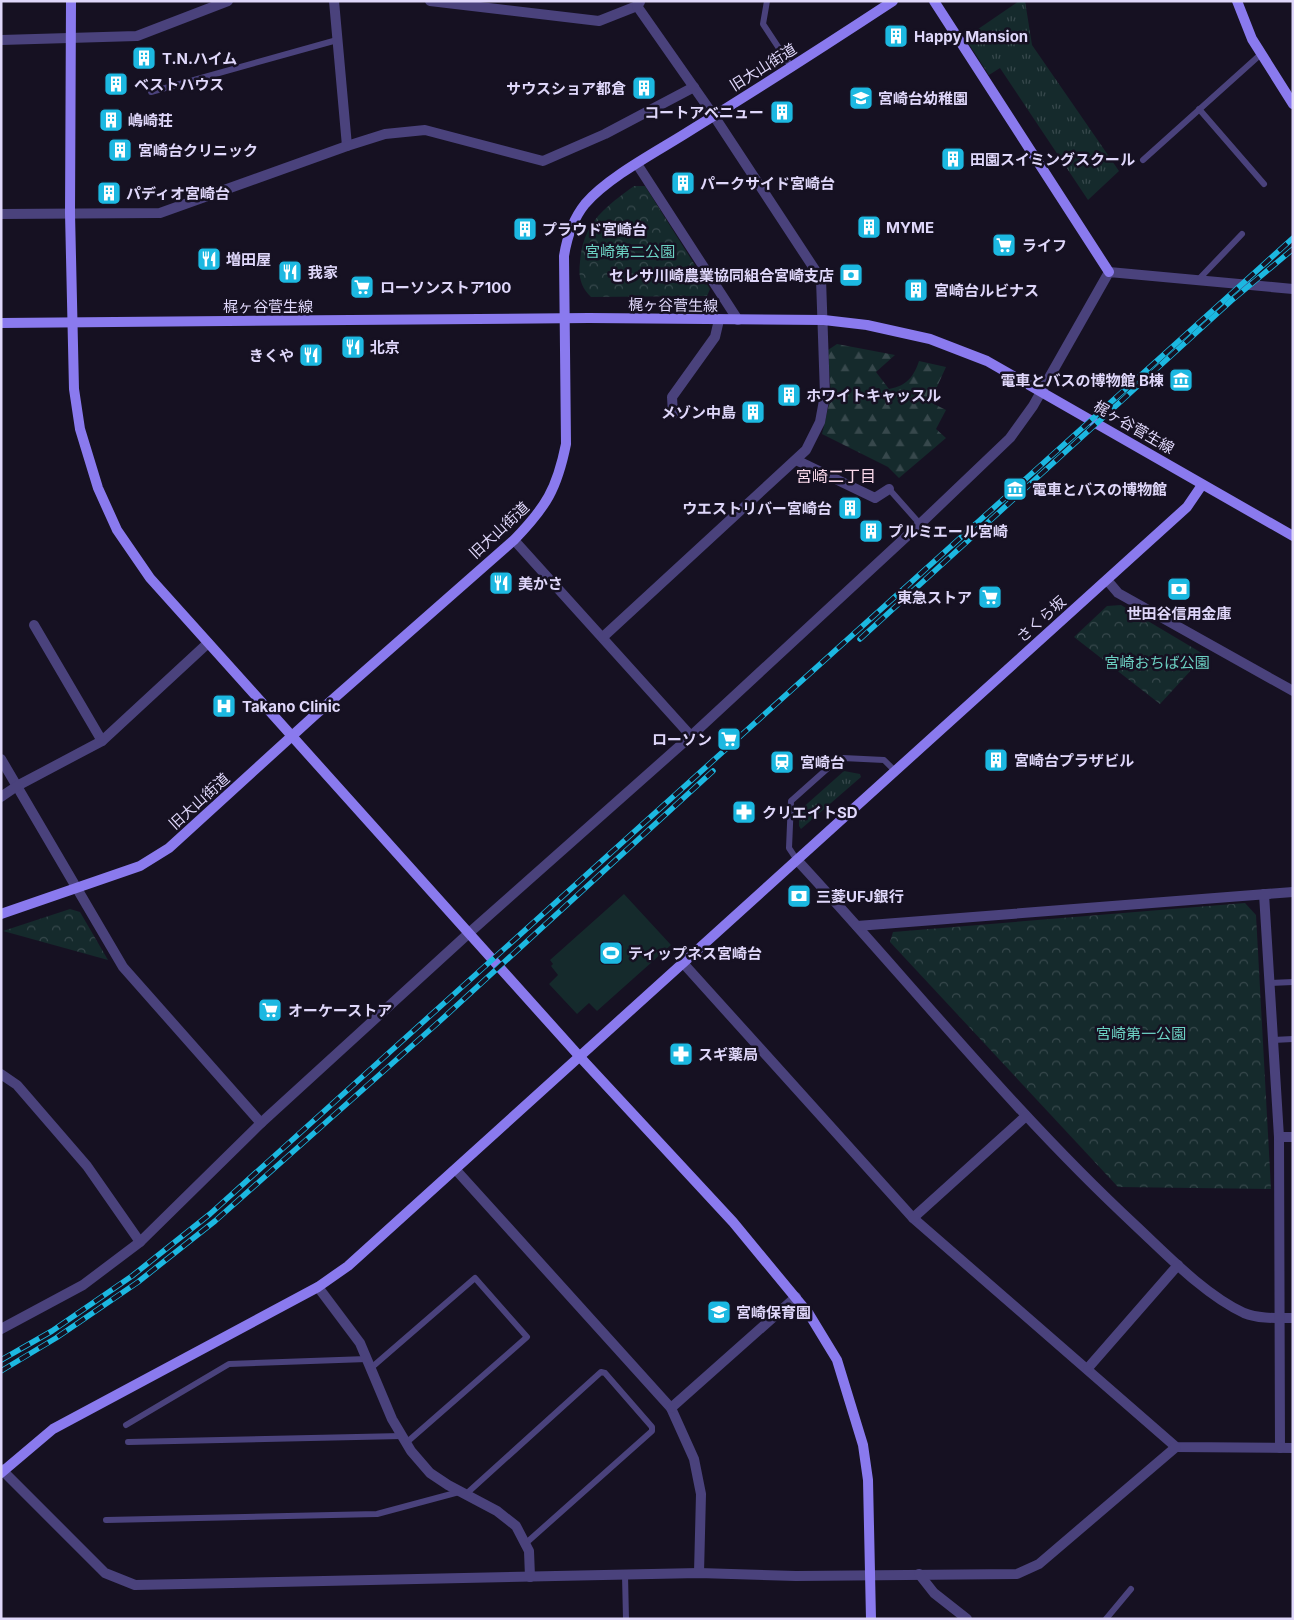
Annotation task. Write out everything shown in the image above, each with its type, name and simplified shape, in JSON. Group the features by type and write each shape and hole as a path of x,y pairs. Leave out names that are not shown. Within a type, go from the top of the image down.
{"street":[{"path":"71,1 70,213 74,389 80,429 98,488 117,530 150,578 580,1056 733,1222 810,1314 837,1360 857,1420 868,1480 871,1619"},
{"path":"1,40 137,36 228,1"},
{"path":"334,1 347,146"},
{"path":"430,1 599,21 639,4 821,279 824,320 822,337 825,395 820,422 806,450 603,637"},
{"name":"旧大山街道","path":"1,914 79,889 140,866 169,848 292,736 514,540 543,509 556,486 562,465 566,444 564,256 572,226 586,204 598,192 638,164 792,68 893,1"},
{"path":"934,1 1109,272"},
{"path":"1237,1 1261,54 1293,104"},
{"path":"1,214 160,213 385,134 425,130 543,161 605,134 694,87"},
{"path":"638,164 738,320"},
{"path":"1109,272 1293,289"},
{"path":"1,1329 83,1284 140,1242 261,1123 469,933 691,736 920,524 1010,438 1042,391 1109,272"},
{"name":"梶ヶ谷菅生線","path":"1,323 565,319 824,320 867,325 930,339 987,361 1293,536"},
{"path":"672,414 672,397 715,337 719,320"},
{"path":"796,460 876,498 889,488"},
{"name":"さくら坂","path":"2,1471 53,1429 318,1287 348,1266 1187,507 1202,485"},
{"path":"514,540 691,736"},
{"path":"1106,580 1118,593 1293,691"},
{"path":"34,625 102,741"},
{"path":"1,797 17,786 102,741 208,643"},
{"path":"1,759 79,889 123,967 261,1123"},
{"path":"797,860 1026,1116 1099,1191 1178,1265 1224,1302 1245,1313 1260,1317 1293,1318"},
{"path":"857,926 1293,892"},
{"path":"1264,894 1279,1137 1280,1448"},
{"path":"683,963 913,1218 1088,1368 1176,1447"},
{"path":"1,1074 17,1085 87,1166 140,1242"},
{"path":"913,1218 1026,1116"},
{"path":"1279,1137 1293,1137"},
{"path":"456,1170 672,1408 694,1459 701,1494 699,1573"},
{"path":"1088,1368 1178,1265"},
{"path":"318,1287 360,1342 392,1419 404,1440 430,1473 497,1511 516,1526 529,1551 530,1577"},
{"path":"672,1408 796,1297"},
{"path":"2,1471 105,1574 135,1585 699,1573 1017,1574 1038,1564 1176,1447 1293,1448"},
{"path":"919,1574 934,1593 967,1619"}],"lane":[{"path":"767,1 763,24 792,68"},
{"path":"151,92 337,40"},
{"path":"1144,160 1261,54"},
{"path":"1200,109 1264,184"},
{"path":"1198,280 1242,234"},
{"path":"889,488 920,524"},
{"path":"797,860 789,848 790,801 837,760 843,758 884,760 895,771"},
{"path":"1269,983 1293,982"},
{"path":"1273,1040 1293,1039"},
{"path":"126,1425 229,1364 369,1364 476,1278 527,1337 404,1440 128,1442"},
{"path":"106,1520 377,1514 463,1493 601,1372 605,1373 652,1428 652,1431 525,1544"},
{"path":"625,1574 626,1619"},
{"path":"1106,1619 1131,1589"}],"green space":[{"path":"1019,1 1025,1 1032,45 1119,171 1088,200 1000,68 989,75 965,38"},
{"name":"宮崎第二公園","path":"634,186 645,186 710,289 707,296 591,297 585,289 581,281 579,267 585,237 590,227 605,209"},
{"path":"837,344 895,355 876,372 889,389 895,388 909,380 919,361 946,367 930,402 946,410 936,429 946,438 899,478 888,467 822,434 831,396 828,350"},
{"name":"宮崎おちば公園","path":"1121,605 1205,655 1160,704 1074,637 1107,606"},
{"path":"844,771 860,774 861,777 801,829 799,826 799,811"},
{"name":"ティップネス宮崎台","path":"624,894 671,945 597,1011 589,1003 577,1014 549,984 558,975 551,966 553,964 550,960"},
{"name":"宮崎第一公園","path":"1245,903 1256,915 1271,1189 1118,1187 890,942 893,932"},
{"path":"70,909 80,912 108,960 3,931"}],"railway":[{"path":"1,1360 52,1331 132,1276 210,1214 1293,238"},
{"path":"860,639 1231,301 1293,249"},
{"path":"1,1371 56,1338 138,1282 215,1221 441,1020 713,771"}],"place":[{"name":"Happy Mansion","path":"896,36"},
{"name":"T.N.ハイム","path":"144,58"},
{"name":"ベストハウス","path":"116,84"},
{"name":"サウスショア都倉","path":"644,88"},
{"name":"宮崎台幼稚園","path":"861,98"},
{"name":"コートアベニュー","path":"782,112"},
{"name":"嶋崎荘","path":"111,120"},
{"name":"宮崎台クリニック","path":"120,150"},
{"name":"田園スイミングスクール","path":"953,159"},
{"name":"パークサイド宮崎台","path":"683,183"},
{"name":"パディオ宮崎台","path":"109,193"},
{"name":"MYME","path":"869,227"},
{"name":"プラウド宮崎台","path":"525,229"},
{"name":"ライフ","path":"1004,245"},
{"name":"増田屋","path":"209,259"},
{"name":"我家","path":"290,272"},
{"name":"セレサ川崎農業協同組合宮崎支店","path":"851,275"},
{"name":"ローソンストア100","path":"362,287"},
{"name":"宮崎台ルビナス","path":"916,290"},
{"name":"北京","path":"353,347"},
{"name":"きくや","path":"311,355"},
{"name":"電車とバスの博物館 B棟","path":"1181,380"},
{"name":"ホワイトキャッスル","path":"789,395"},
{"name":"メゾン中島","path":"753,412"},
{"name":"電車とバスの博物館","path":"1015,489"},
{"name":"ウエストリバー宮崎台","path":"850,508"},
{"name":"プルミエール宮崎","path":"871,531"},
{"name":"美かさ","path":"501,583"},
{"name":"世田谷信用金庫","path":"1179,589"},
{"name":"東急ストア","path":"990,597"},
{"name":"Takano Clinic","path":"224,706"},
{"name":"ローソン","path":"729,739"},
{"name":"宮崎台プラザビル","path":"996,760"},
{"name":"宮崎台","path":"782,762"},
{"name":"クリエイトSD","path":"744,812"},
{"name":"三菱UFJ銀行","path":"799,896"},
{"name":"ティップネス宮崎台","path":"611,953"},
{"name":"オーケーストア","path":"270,1010"},
{"name":"スギ薬局","path":"681,1054"},
{"name":"宮崎保育園","path":"719,1312"}],"district":[{"name":"宮崎二丁目","path":"836,476"}]}
